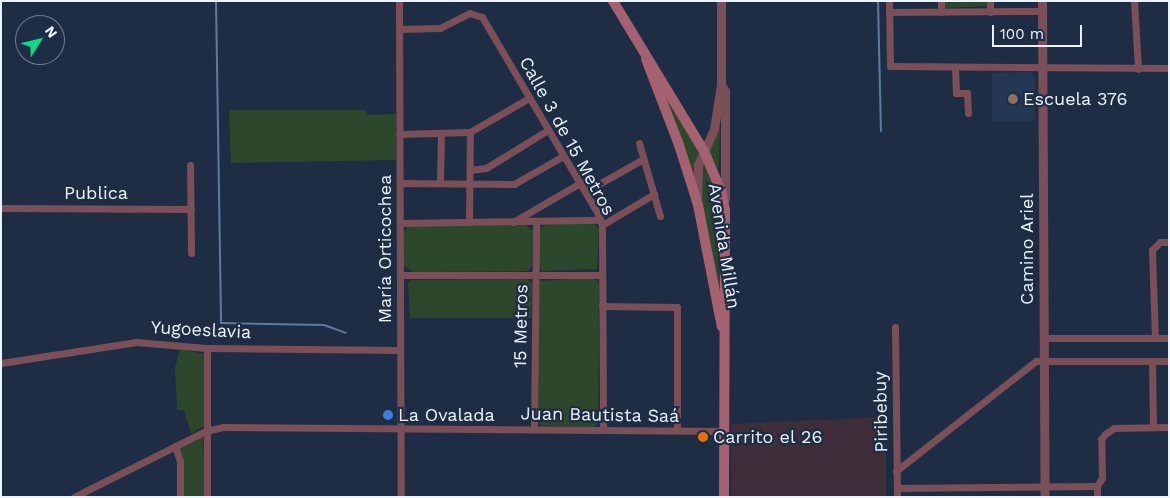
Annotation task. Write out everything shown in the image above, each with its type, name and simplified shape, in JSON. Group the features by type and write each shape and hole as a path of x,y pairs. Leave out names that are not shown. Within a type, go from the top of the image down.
{"main road":[{"path":"613,1 646,58 698,205"},
{"path":"646,58 654,65 717,175 725,210"},
{"name":"Avenida Millán","path":"698,205 722,326 724,497"},
{"name":"Avenida Millán","path":"722,326 725,321 725,210"}],"street":[{"name":"María Orticochea","path":"399,1 401,497"},
{"name":"Avenida Millán","path":"698,205 698,165 714,129 722,85 721,1"},
{"path":"889,1 890,66 1169,68"},
{"path":"941,1 942,12"},
{"path":"990,1 990,12"},
{"name":"Camino Ariel","path":"1042,1 1045,497"},
{"path":"1134,1 1138,69"},
{"path":"889,12 1042,11"},
{"name":"Calle 3 de 15 Metros","path":"400,30 440,28 469,13 478,15 580,183 601,222 603,430"},
{"path":"955,67 956,93 967,93 968,113"},
{"name":"Avenida Millán","path":"722,85 725,91 725,210"},
{"path":"399,134 470,132 529,98"},
{"path":"470,170 483,170 548,130"},
{"path":"469,222 470,132"},
{"path":"440,182 441,133"},
{"path":"639,143 660,216"},
{"path":"400,183 514,184 563,156"},
{"path":"585,192 643,158"},
{"path":"190,165 191,253"},
{"path":"512,222 580,183"},
{"path":"401,223 601,222 654,194"},
{"name":"Publica","path":"1,208 191,209"},
{"name":"15 Metros","path":"534,429 536,222"},
{"path":"1156,338 1152,250 1160,242 1169,242"},
{"path":"400,276 602,275"},
{"path":"602,306 677,307 677,430"},
{"name":"Piribebuy","path":"895,327 897,497"},
{"path":"1043,338 1169,338"},
{"name":"Yugoeslavia","path":"1,363 136,342 207,348 400,350"},
{"path":"207,348 207,497"},
{"path":"896,470 1036,361 1169,361"},
{"path":"1152,362 1152,427"},
{"name":"Juan Bautista Saá","path":"74,497 174,446 206,431 223,427 723,431"},
{"path":"1097,497 1097,486 1102,478 1101,439 1106,432 1114,428 1169,427"},
{"path":"174,446 180,461 180,497"},
{"path":"897,488 1097,486"}],"shaded area":[{"name":"Escuela 376","path":"1031,72 1035,76 1035,121 992,121 992,73"},
{"path":"886,417 886,497 731,497 731,424"}],"green space":[{"path":"943,1 987,1 988,6 945,8"},
{"path":"653,71 700,152 694,182"},
{"path":"229,110 366,110 367,115 396,114 396,160 231,163"},
{"path":"720,121 719,167 716,168 706,151"},
{"path":"704,158 716,192 719,289 700,190"},
{"path":"548,224 594,224 599,229 597,269 542,271 539,265 540,228"},
{"path":"526,225 533,231 532,266 528,271 413,272 404,266 404,231 409,226"},
{"path":"593,277 599,284 598,423 593,427 542,426 538,422 539,281"},
{"path":"527,279 532,284 531,318 410,318 408,283 411,280"},
{"path":"180,349 204,354 204,426 191,434 184,410 177,410 175,368"},
{"path":"203,436 206,497 181,497 180,447"}],"waterway":[{"path":"216,1 221,323 324,325 346,333"},
{"path":"878,1 881,131"}],"place":[{"name":"Escuela 376","path":"1013,99"},
{"name":"La Ovalada","path":"388,415"},
{"name":"Carrito el 26","path":"703,437"}]}
